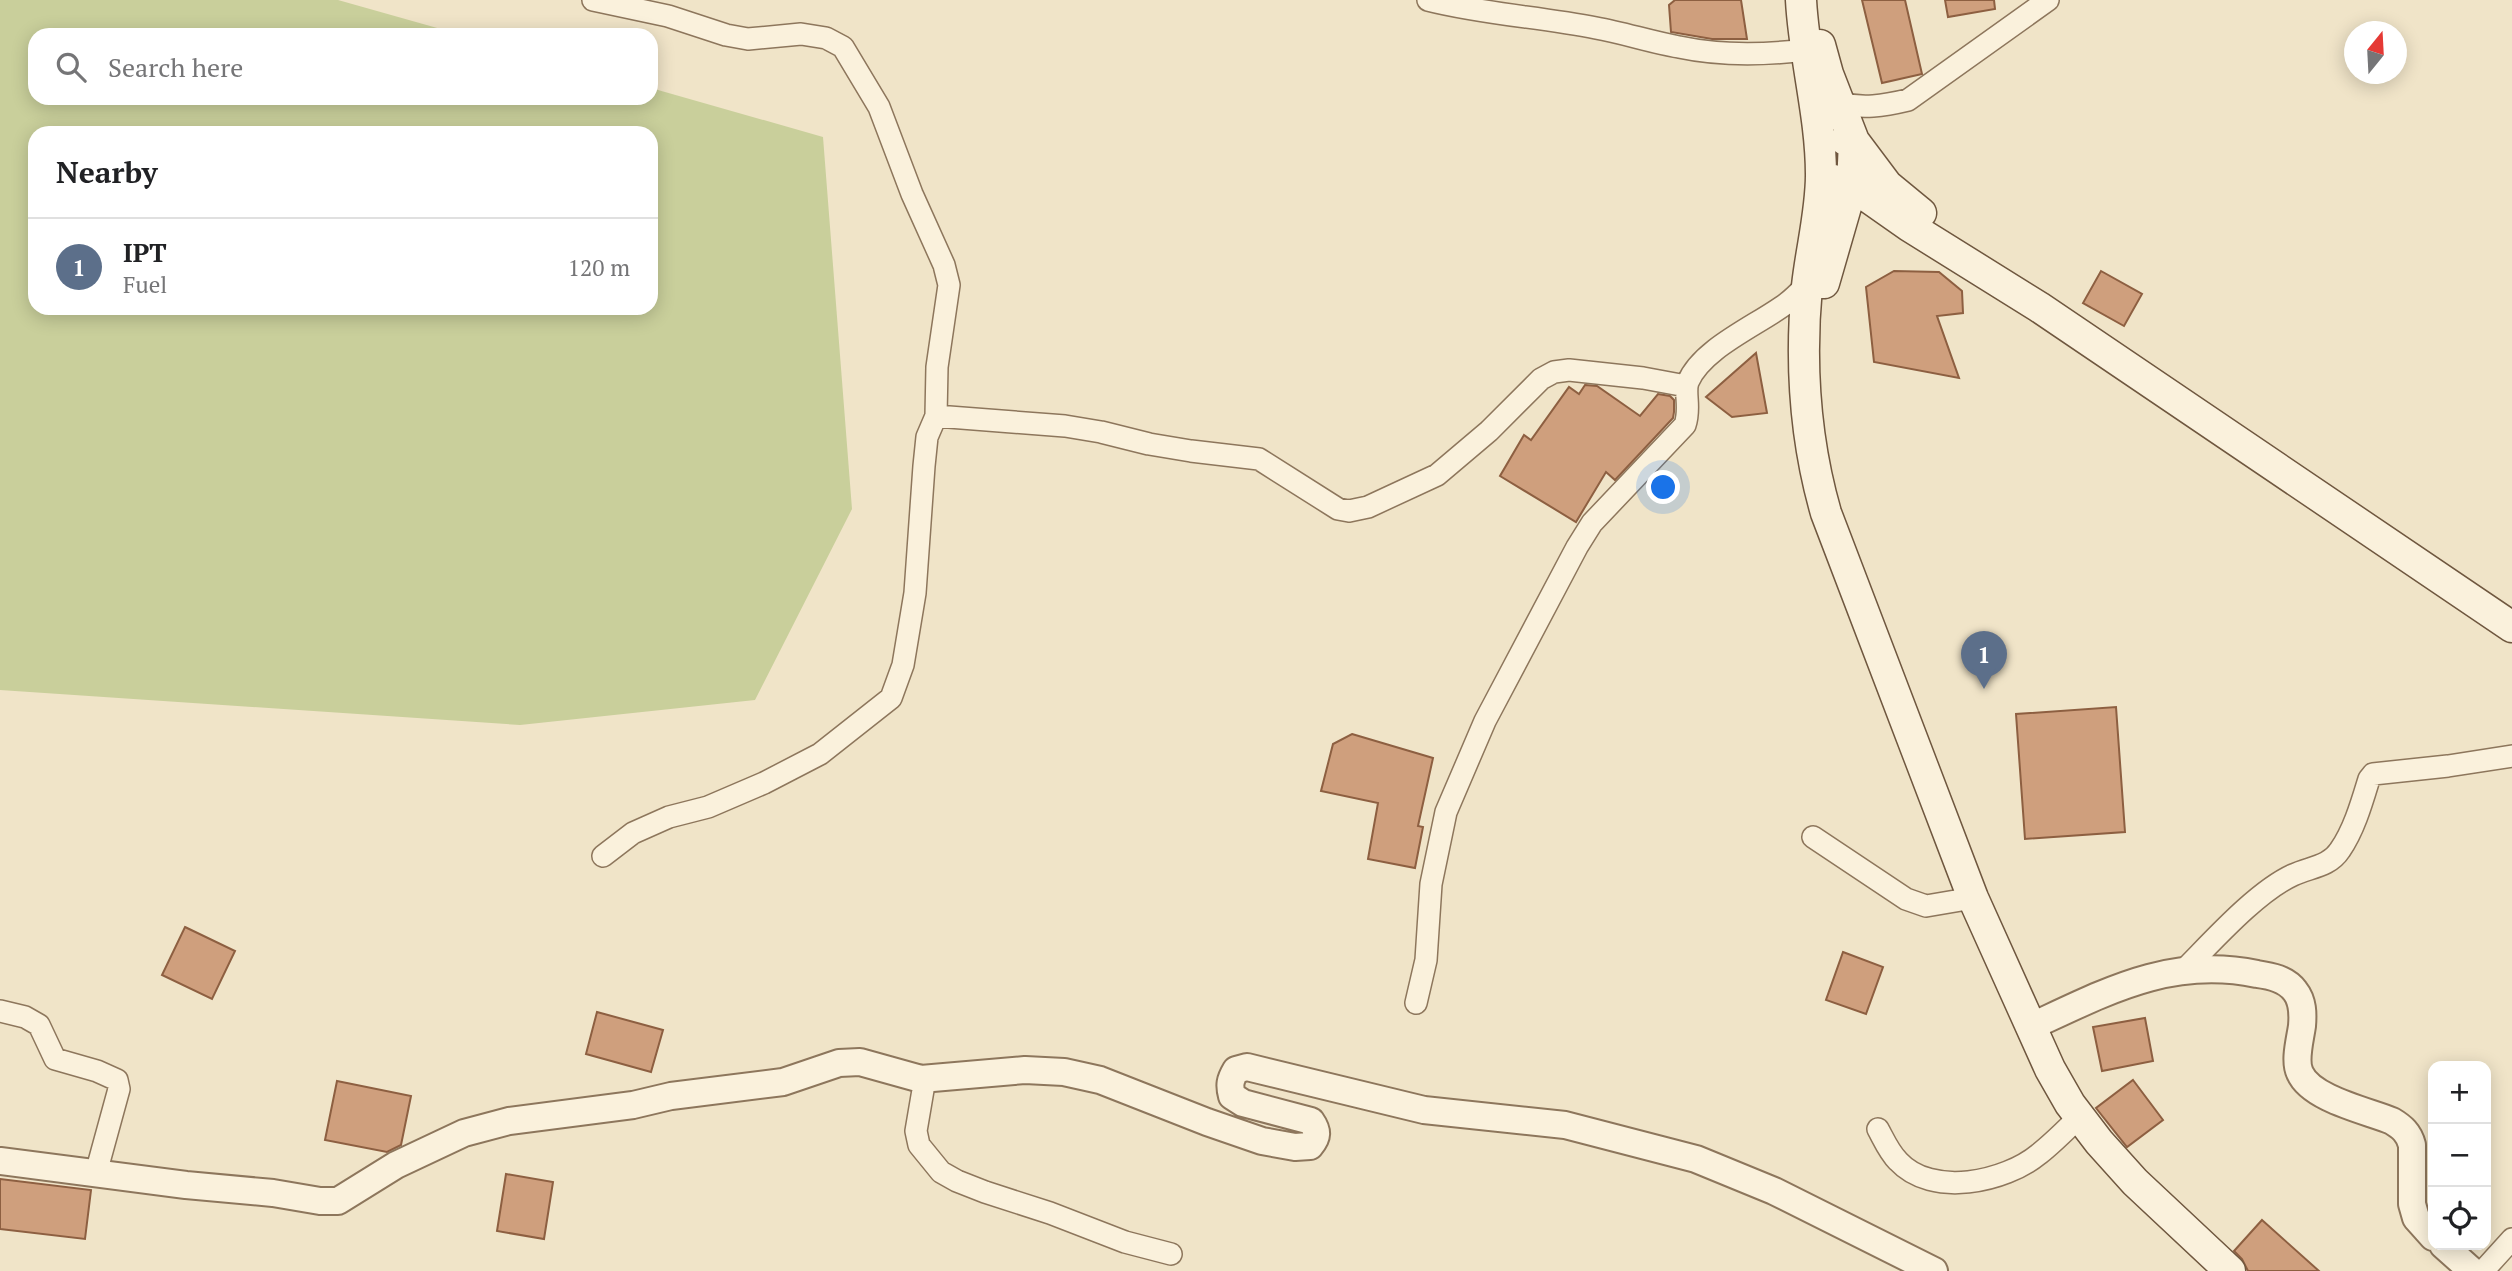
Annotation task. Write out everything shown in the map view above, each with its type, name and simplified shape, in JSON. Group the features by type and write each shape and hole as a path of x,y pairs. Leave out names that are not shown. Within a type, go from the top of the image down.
{"main road":[{"path":"1801,0 1821,176 1807,285 1805,354 1809,431 1816,480 1826,513 1973,898 2050,1069 2079,1117 2135,1182 2230,1271"},
{"path":"1812,0 1822,51 1854,141 1887,185 1927,218 2006,275 2039,307"},
{"path":"1818,134 1854,141"},
{"path":"1805,354 1852,186 1854,141"},
{"path":"1821,176 1852,186 1909,226 2039,307 2512,627"}],"street":[{"path":"593,0 668,16 726,35 748,39 801,34 826,38 843,47 879,107 912,194 944,265 949,285 937,366 936,416 927,437 915,593 903,665 891,698 821,754 708,807 669,817 633,833 603,856"},
{"path":"1429,0 1596,28 1681,48 1768,55 1806,50"},
{"path":"1839,103 1859,108 1908,100 2048,0"},
{"path":"1416,1003 1426,960 1431,884 1438,844 1454,790 1501,690 1582,539 1605,508 1674,440 1685,425 1689,408 1686,386 1692,375 1708,357 1787,303 1807,285"},
{"path":"936,416 1065,426 1191,452 1259,458 1338,509 1349,511 1368,507 1437,475 1489,431 1541,379 1555,372 1569,370 1643,378 1686,386"},
{"path":"2183,971 2223,931 2272,889 2294,875 2326,864 2340,851 2373,774 2512,756"},
{"path":"1814,837 1906,899 1926,906 1973,898"},
{"path":"2030,1027 2124,984 2151,975 2215,968 2278,979 2296,991 2303,1010 2298,1064 2299,1073 2308,1085 2322,1095 2392,1121 2402,1127 2410,1137 2412,1205 2416,1218 2428,1231"},
{"path":"0,1011 25,1017 39,1025 55,1059 105,1073 117,1080 118,1088 96,1173"},
{"path":"0,1161 332,1201 342,1199 366,1182 464,1133 509,1121 783,1082 839,1063 860,1062 920,1079 1025,1070 1064,1072 1100,1080 1262,1141 1295,1147 1310,1146 1316,1139 1317,1129 1311,1121 1242,1102 1232,1096 1229,1086 1236,1070 1247,1066 1424,1110 1565,1125 1696,1159 1774,1191 1934,1271"},
{"path":"920,1079 923,1090 916,1131 919,1145 942,1171 957,1181 985,1192 1125,1242 1171,1254"},
{"path":"1878,1129 1899,1163 1911,1171 1933,1180 1979,1182 2002,1176 2037,1156 2079,1117"},
{"path":"2483,1271 2512,1239"},
{"path":"2449,1250 2472,1271"}],"green space":[{"path":"0,0 338,0 437,28 28,28 28,105 658,105 658,90 823,137 852,509 755,700 520,725 0,690"}],"building":[{"path":"1675,0 1741,0 1747,39 1712,39 1671,32 1669,5"},
{"path":"1862,0 1905,0 1922,74 1882,83"},
{"path":"1945,0 1994,0 1995,9 1948,17"},
{"path":"1894,271 1939,272 1962,291 1963,313 1937,316 1959,378 1874,362 1866,287"},
{"path":"2101,271 2142,294 2124,326 2083,303"},
{"path":"1756,353 1767,413 1732,417 1706,397"},
{"path":"1585,385 1597,386 1640,416 1658,394 1670,396 1674,400 1674,412 1673,418 1615,480 1606,472 1576,522 1500,476 1524,435 1531,440 1569,387 1579,394"},
{"path":"2116,707 2125,832 2025,839 2016,714"},
{"path":"1352,734 1433,758 1418,826 1423,827 1415,868 1368,859 1378,803 1321,791 1333,744"},
{"path":"185,927 235,951 212,999 162,975"},
{"path":"1843,952 1883,967 1866,1014 1826,1000"},
{"path":"597,1012 663,1030 651,1072 586,1054"},
{"path":"2145,1018 2153,1061 2102,1071 2093,1027"},
{"path":"2133,1080 2163,1120 2127,1147 2096,1108"},
{"path":"337,1081 411,1096 401,1145 387,1152 325,1140"},
{"path":"506,1174 553,1182 544,1239 497,1231"},
{"path":"0,1179 91,1190 85,1239 0,1229"},
{"path":"2262,1220 2319,1271 2248,1271 2234,1251"}],"place":[{"name":"IPT","path":"1984,689"}]}
